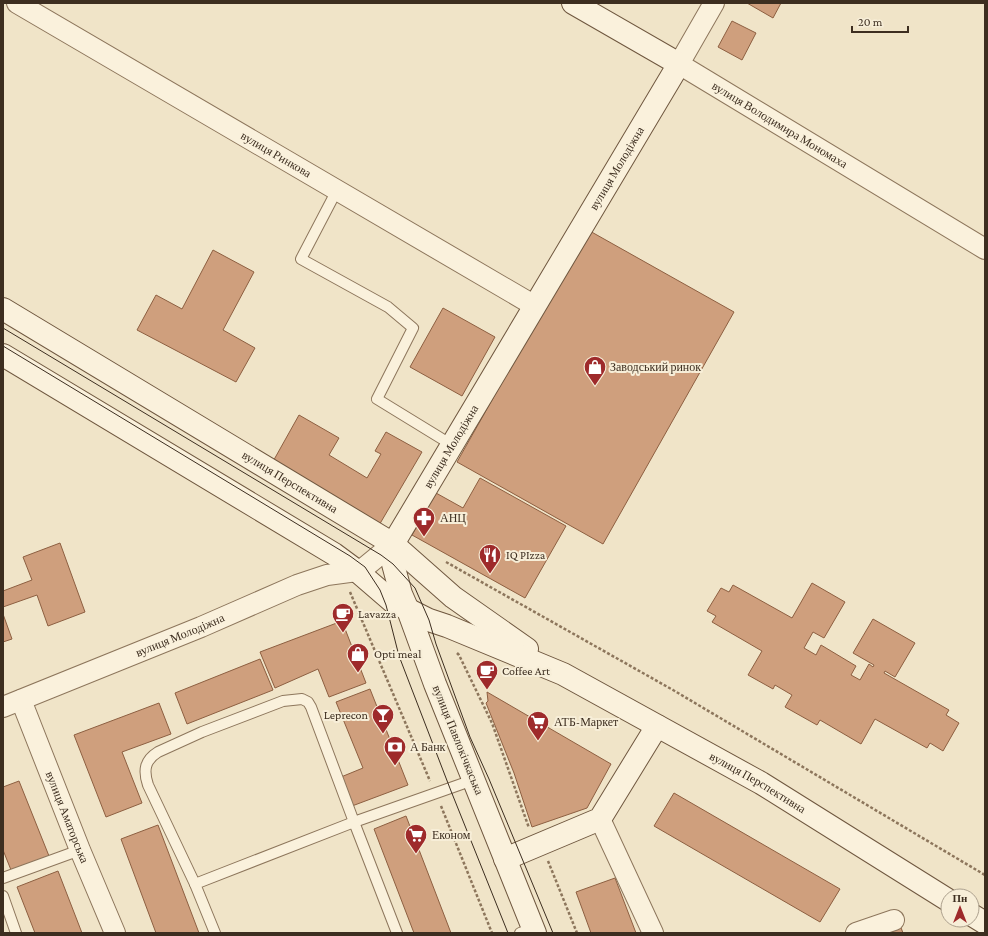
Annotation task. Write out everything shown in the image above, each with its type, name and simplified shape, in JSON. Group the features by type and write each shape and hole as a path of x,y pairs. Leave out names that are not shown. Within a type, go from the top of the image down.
{"street":[{"name":"вулиця Ринкова","path":"17,3 535,306"},
{"name":"вулиця Володимира Мономаха","path":"574,3 679,64 985,249"},
{"name":"вулиця Молодіжна","path":"3,707 201,627 297,585 327,576 357,571 365,567 393,544 714,3"},
{"name":"вулиця Перспективна","path":"3,309 393,544 453,597 562,674"},
{"name":"вулиця Перспективна","path":"3,355 334,554 357,571 393,602 408,610 562,674 761,783 940,895"},
{"name":"вулиця Павлокічкаська","path":"393,544 393,564 401,594 435,684 505,859 529,931"},
{"name":"вулиця Аматорська","path":"22,700 80,850 115,933"},
{"path":"505,859 600,820 657,726"},
{"path":"600,820 653,933"},
{"path":"856,933 894,920"}],"lane":[{"path":"337,190 301,259 388,307 413,328 378,400 452,445"},
{"path":"214,933 195,884 148,785 145,776 145,768 152,756 202,732 287,700 302,699 308,702 314,713 397,933"},
{"path":"195,884 354,822 473,780"},
{"path":"3,878 80,850"},
{"path":"3,896 16,933"}],"path":[{"path":"439,558 673,690 985,875"},
{"path":"349,591 492,933"},
{"path":"452,649 459,655 492,723 533,840 547,860 577,933"}],"building":[{"path":"747,3 781,3 773,18"},
{"path":"732,21 756,33 742,60 718,47"},
{"name":"Заводський ринок","path":"588,230 734,312 603,544 457,462"},
{"path":"213,250 254,272 223,330 255,348 236,382 137,330 156,295 182,309"},
{"path":"443,308 495,337 462,396 410,367"},
{"path":"299,415 339,438 329,455 367,478 381,454 375,451 386,432 422,452 378,527 271,465"},
{"path":"480,478 566,526 525,598 412,535 436,493 463,508"},
{"path":"60,543 85,612 48,626 37,595 3,607 3,591 32,580 23,557"},
{"path":"812,583 845,602 824,638 813,632 804,648 816,655 821,645 856,666 851,675 860,680 869,664 873,667 874,665 853,653 873,619 915,643 895,677 885,671 884,673 949,710 946,715 959,723 943,751 930,743 927,748 875,719 861,744 820,720 817,725 785,707 792,695 775,685 773,689 748,675 762,651 712,622 716,616 707,611 721,588 729,592 733,585 792,618"},
{"path":"3,614 12,639 3,642"},
{"path":"342,621 366,683 329,697 318,669 275,688 260,652"},
{"path":"260,659 273,690 187,724 175,693"},
{"path":"370,689 408,785 352,806 341,777 363,768 336,702"},
{"name":"АТБ-Маркет","path":"487,692 611,764 587,808 532,827 514,773 486,703 488,701"},
{"path":"159,703 171,734 122,752 142,803 106,817 74,735"},
{"path":"19,781 49,856 11,870 3,850 3,787"},
{"path":"674,793 840,889 820,922 654,826"},
{"path":"406,816 451,933 414,933 374,829"},
{"path":"158,825 199,933 156,933 121,839"},
{"path":"58,871 82,933 35,933 17,887"},
{"path":"615,878 636,933 591,933 576,892"},
{"path":"900,925 903,933 881,933"}],"tram line":[{"path":"3,328 381,555 393,564 415,588 429,620 436,644 470,737 553,933"},
{"path":"3,346 350,556 365,567 380,590 386,605 399,656 508,933"}],"place":[{"name":"Заводський ринок","path":"595,386"},
{"name":"АНЦ","path":"424,538"},
{"name":"IQ PIzza","path":"490,574"},
{"name":"Lavazza","path":"343,634"},
{"name":"Opti meal","path":"358,674"},
{"name":"Coffee Art","path":"487,690"},
{"name":"Leprecon","path":"383,734"},
{"name":"АТБ-Маркет","path":"538,742"},
{"name":"А Банк","path":"395,766"},
{"name":"Економ","path":"416,854"}]}
